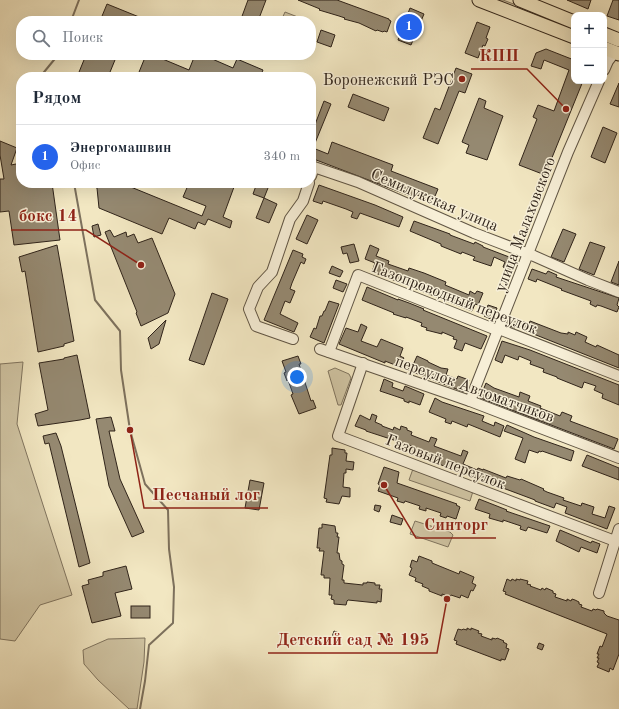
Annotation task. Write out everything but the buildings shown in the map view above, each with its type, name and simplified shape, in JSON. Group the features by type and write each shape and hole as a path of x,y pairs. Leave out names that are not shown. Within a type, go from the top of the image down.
{"main road":[{"path":"479,0 571,36"},
{"path":"520,0 571,21"},
{"path":"607,35 619,40"}],"street":[{"path":"607,63 613,52"},
{"name":"улица Малаховского","path":"470,401 568,152 598,84"},
{"name":"Семилукская улица","path":"316,167 358,182 474,233 619,292"},
{"path":"293,339 256,326 249,309 258,287 272,272 290,219 303,201 307,188"},
{"name":"Газопроводный переулок","path":"324,350 358,275 494,329 499,329 619,376"},
{"name":"переулок Автоматчиков","path":"324,350 470,401 619,458"},
{"name":"Газовый переулок","path":"363,364 338,436 615,541"},
{"path":"599,593 619,529"}],"shaded area":[{"path":"494,0 503,0 571,26 571,30"},
{"path":"285,12 295,16 283,16"},
{"path":"23,362 17,424 72,595 40,605 15,641 0,639 0,364"},
{"path":"335,368 349,374 351,378 341,405 338,405 328,371"},
{"path":"414,466 474,488 470,501 409,480"},
{"path":"415,521 450,532 453,535 448,547 410,534"},
{"path":"145,638 144,662 137,709 129,709 98,680 84,664 83,650 108,639"}],"waterway":[{"path":"73,16 79,0"},
{"path":"44,72 54,60"},
{"path":"75,188 95,300 120,331 121,370 130,430 145,484 168,510 169,549 174,587 173,623 149,645 140,709"}],"place":[{"name":"Энергомашвин","path":"409,27"},
{"name":"Воронежский РЭС","path":"462,79"},
{"name":"КПП","path":"566,109"},
{"name":"бокс 14","path":"141,265"},
{"name":"Песчаный лог","path":"130,430"},
{"name":"Синторг","path":"384,485"},
{"name":"Детский сад № 195","path":"447,599"}]}
